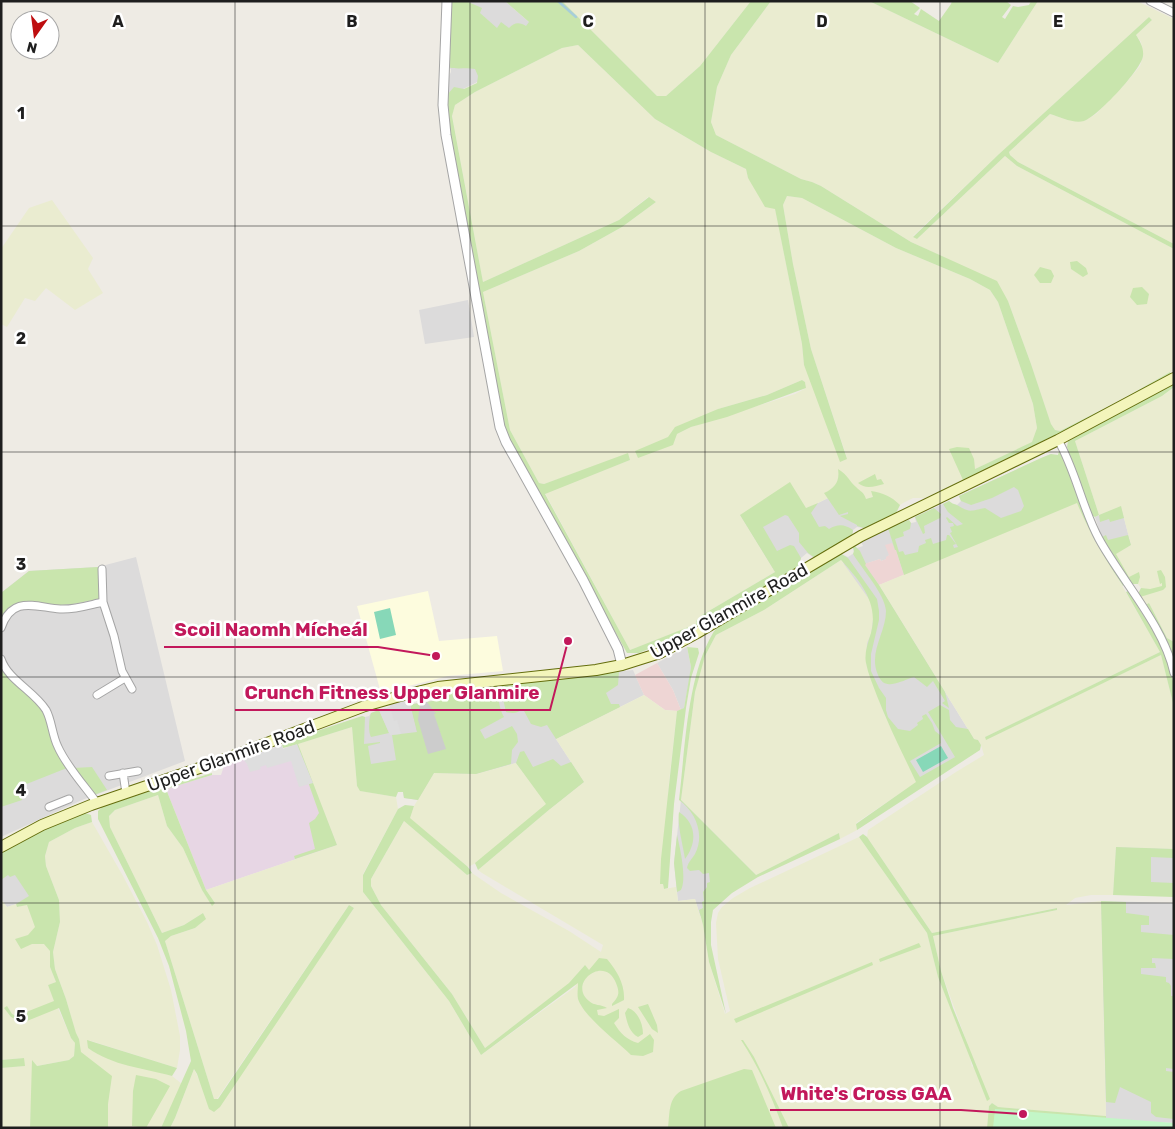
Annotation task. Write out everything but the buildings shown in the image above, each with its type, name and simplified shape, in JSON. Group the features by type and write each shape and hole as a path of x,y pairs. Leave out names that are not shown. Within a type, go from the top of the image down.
{"main road":[{"name":"Upper Glanmire Road","path":"1,846 62,816 214,763 364,707 400,696 438,688 590,670 648,657 670,648 861,536 1058,440 1174,378"}],"street":[{"path":"447,1 443,98 446,135 500,427 506,442 583,580 618,649 622,664"},
{"path":"1150,1 1174,13"},
{"path":"1058,440 1068,460 1082,501 1096,533 1158,635 1174,673"},
{"path":"102,569 102,602 114,636 125,678 132,689"},
{"path":"1,628 6,616 13,609 20,606 28,604 72,609 102,602"},
{"path":"1,659 9,673 32,693 45,710 50,718 58,746 66,762 97,803"},
{"path":"98,695 125,678"},
{"path":"109,776 138,770"},
{"path":"123,773 126,793"},
{"path":"49,807 69,800"},
{"path":"58,804 62,816"}],"shaded area":[{"path":"505,1 554,44 447,97 451,72 451,69 448,67 452,2"},
{"path":"562,1 751,1 700,66 666,96 657,96"},
{"path":"771,1 869,1 998,63 1038,1 1137,1 1174,19 1174,244 1018,162 1009,152 1050,114 1068,120 1084,121 1096,114 1140,66 1143,56 1141,42 1136,35 1152,20 1149,17 999,154 913,236 917,239 1005,156 1017,166 1174,249 1174,370 1060,431 1055,430 1051,424 1008,301 952,261 911,242 821,186 801,179 716,135 711,122 717,87 731,55"},
{"path":"578,45 655,119 711,152 746,169 748,178 775,208 802,344 804,365 847,458 811,349 783,205 787,196 802,198 896,248 970,279 990,290 998,302 1033,404 1037,428 1033,442 975,469 973,475 925,498 913,498 903,503 896,513 882,519 873,497 860,501 854,485 806,509 740,515 775,572 702,615 696,621 697,624 630,650 545,493 630,460 628,454 544,484 539,483 510,430 483,292 579,251 622,227 656,202 648,197 619,220 483,282 452,115 455,105 475,92 562,48","holes":["802,380 805,382 806,388 795,394 691,427 677,434 635,451 669,437 718,409 767,395"]},
{"path":"52,200 93,258 88,269 103,293 75,310 46,288 35,301 25,298 7,327 1,324 1,249 29,208"},
{"path":"468,300 474,337 425,344 419,310"},
{"path":"1174,387 1174,642 1167,638 1149,603 1145,605 1138,594 1141,588 1138,584 1131,584 1112,555 1131,545 1121,507 1099,515 1075,441 1162,396"},
{"path":"1051,454 1077,502 904,575 896,550 887,559 881,561 880,559 865,564 974,739 974,745 917,782 871,681 841,554 848,557 854,553 853,547 863,546 861,542 888,528 908,520 911,523 916,522 915,517 949,501 957,505 961,501 959,496"},
{"path":"854,485 860,501 873,497 882,519 864,528 857,527 853,530 852,535 813,557 807,553 801,558 799,565 778,577 740,515 806,509"},
{"path":"1077,502 1093,537 1160,652 985,737 986,739 1161,655 1174,707 1174,849 1116,847 1113,895 1091,895 1075,898 1066,905 1101,901 1106,1116 998,1107 992,1103 989,1106 987,1128 170,1128 194,1069 214,1112 354,908 349,905 217,1099 214,1099 165,941 171,936 195,928 205,919 203,913 184,925 162,933 110,827 109,816 115,810 158,795 167,826 183,848 202,890 212,905 215,903 206,890 337,845 297,744 352,727 357,786 361,791 396,797 398,809 363,874 363,892 449,1001 481,1055 575,987 585,965 570,983 485,1048 452,994 381,905 371,886 371,879 404,821 467,875 472,873 501,893 569,931 601,952 603,945 478,870 584,782 556,739 644,695 665,710 677,711 669,782 664,889 676,887 678,901 695,899 703,925 709,962 725,1014 730,1011 718,959 716,923 718,913 722,907 750,888 859,837 927,933 938,977 969,1053 972,1067 975,1065 941,971 933,936 1057,910 1056,908 932,933 867,837 868,830 984,755 978,740 974,739 879,585"},
{"path":"1121,506 1131,545 1112,555 1101,536 1095,517"},
{"path":"892,543 904,575 879,585 864,564 886,559 889,555 885,545"},
{"path":"136,557 185,761 82,800 1,837 1,593 29,571 98,567"},
{"path":"841,560 871,602 874,613 871,634 867,643 866,663 884,714 917,782 856,823 857,830 840,839 839,833 756,875 681,800 699,674 705,656 716,635 764,610"},
{"path":"428,591 439,641 497,636 503,671 448,676 381,693 357,606"},
{"path":"687,647 691,667 684,708 681,710 673,690 657,663"},
{"path":"657,663 673,690 681,710 665,710 644,695 635,675"},
{"path":"633,670 644,695 556,739 584,782 550,809 516,763 476,774 434,773 418,800 404,798 403,792 361,786 362,716 369,716 371,713 390,707 389,704 409,699 426,769 494,687 496,690 501,690 502,686"},
{"path":"409,699 413,704 433,701 454,756 426,769"},
{"path":"390,707 394,721 397,720 401,734 390,735 379,710"},
{"path":"297,744 337,845 206,890 166,789 212,775 221,775 224,766 281,745 283,749"},
{"path":"297,744 313,783 299,787 291,761 267,768 266,765 260,767 261,769 250,772 243,759 282,745 283,749"},
{"path":"516,763 547,804 478,862 468,867 409,818 434,773 476,774"},
{"path":"681,800 756,875 700,916 695,899 678,901 674,863"},
{"path":"92,822 123,876 157,945 171,990 180,1036 177,1068 88,1040 148,1069 172,1076 182,1084 161,1128 36,1128 75,1063 79,1039 55,969 53,952 60,922 59,900 46,866 45,856 49,842 75,828"},
{"path":"1116,847 1174,849 1174,891 1115,888"},
{"path":"1,855 57,902 16,904 7,907 1,899"},
{"path":"1,899 7,907 16,904 18,907 27,904 50,951 50,967 56,982 48,985 71,1038 75,1043 74,1056 69,1060 36,1066 33,1061 30,1128 1,1128 1,1068 24,1066 23,1058 1,1060"},
{"path":"1101,901 1174,903 1174,1123 1106,1119"}],"green space":[{"path":"466,1 482,8 480,13 497,28 501,22 509,28 517,23 526,26 529,22 505,1 562,1 657,96 666,96 700,66 751,1 771,1 731,55 717,87 711,122 716,135 801,179 821,186 911,242 997,281 1008,301 1051,424 1055,430 1060,431 1121,400 1170,372 1172,375 1123,402 963,480 949,449 957,447 969,448 974,459 975,469 1032,442 1037,428 1033,404 998,302 990,290 970,279 896,248 802,198 787,196 783,205 811,349 847,459 840,462 804,365 802,344 775,209 765,207 748,178 746,169 711,152 655,119 578,45 562,48 475,92 455,105 452,116 483,282 619,220 649,197 656,202 622,227 579,251 483,292 510,430 539,483 544,484 628,453 630,460 545,494 630,650 696,624 696,621 702,615 775,572 740,515 790,482 806,508 818,503 811,513 819,527 825,526 829,529 841,525 853,530 852,537 815,558 799,542 799,533 788,516 785,515 763,527 777,551 790,545 794,546 801,558 799,565 801,567 706,623 639,653 627,653 505,433 448,127 447,95 454,87 464,89 477,83 478,76 475,69 448,67 452,2"},
{"path":"869,1 910,1 920,8 914,14 918,16 921,9 939,21 952,1 1006,1 1011,5 1002,17 1005,19 1013,6 1029,5 1031,1 1038,1 998,63"},
{"path":"1149,17 1152,20 1136,35 1143,50 1141,62 1127,81 1099,111 1090,118 1080,122 1050,114 1009,152 1018,162 1174,244 1174,249 1017,166 1005,156 917,239 913,237 999,154"},
{"path":"1077,261 1086,268 1088,274 1083,277 1071,269 1070,262"},
{"path":"1040,267 1051,270 1054,276 1051,283 1040,283 1034,275"},
{"path":"1142,287 1149,294 1147,304 1137,305 1130,297 1133,288"},
{"path":"802,380 805,382 806,388 727,417 691,427 677,434 673,445 638,458 635,451 668,437 675,427 718,409 767,395"},
{"path":"1174,383 1174,387 1162,396 1075,441 1099,515 1095,517 1090,514 1067,447 1068,441"},
{"path":"1059,451 1064,457 1088,524 1123,586 1098,545 1077,503 904,575 888,528 909,520 911,523 910,529 903,532 904,536 895,539 899,552 903,551 905,555 918,552 919,546 926,543 925,540 931,538 933,544 946,540 947,535 956,544 953,545 954,548 958,547 950,533 952,532 950,527 954,526 953,523 949,523 946,518 947,517 957,526 963,524 948,512 943,504 949,501 970,511 985,508 1001,518 1021,511 1024,506 1018,490 1014,487 992,498 971,505 961,501 959,496 1041,458 1051,454 1058,455"},
{"path":"838,469 863,493 866,499 873,497 871,491 893,499 900,505 896,513 864,528 840,516 848,514 848,512 839,515 824,493 836,484"},
{"path":"875,474 877,480 881,479 884,484 867,487 858,483"},
{"path":"1121,506 1124,518 1110,522 1109,519 1100,522 1099,515"},
{"path":"934,508 941,514 940,518 924,526 925,533 923,534 915,517"},
{"path":"1106,535 1108,540 1128,535 1131,545 1116,554 1129,577 1139,572 1138,584 1131,584 1102,537"},
{"path":"855,546 860,551 865,565 945,692 949,708 942,703 945,701 933,681 927,687 914,677 898,683 887,684 879,677 875,667 875,658 885,619 885,604 853,554 853,547"},
{"path":"840,553 848,558 877,599 879,620 871,654 871,671 886,698 888,717 898,729 910,731 918,725 917,723 923,719 922,716 926,714 935,731 940,735 941,743 910,761 920,777 955,757 928,712 940,705 949,710 950,720 956,727 968,729 974,739 978,740 981,745 980,750 857,830 856,824 916,782 886,718 868,671 866,656 873,622 870,602 861,584 841,560 764,610 716,635 705,656 695,692 681,800 756,875 839,833 840,839 758,877 732,893 713,910 711,945 726,1014 709,962 699,910 703,908 703,892 707,887 707,883 710,882 709,873 703,874 699,870 690,871 687,868 698,847 699,832 694,817 679,800 692,692 704,650 713,633 718,628"},
{"path":"98,567 99,599 65,605 19,603 11,606 1,620 1,593 29,571"},
{"path":"1161,570 1165,577 1166,587 1163,590 1140,597 1138,594 1141,588 1150,589 1162,586 1157,571"},
{"path":"1128,591 1168,661 1174,687 1174,707 1161,655 986,740 985,737 1160,652 1126,592"},
{"path":"1149,603 1167,638 1174,642 1174,662 1145,605"},
{"path":"390,608 396,635 380,639 374,612"},
{"path":"687,647 698,648 699,653 691,678 686,708 674,804 668,888 664,889 663,884 660,884 661,859 677,711 684,708 691,667"},
{"path":"1,666 41,708 58,753 67,768 19,787 22,800 1,807"},
{"path":"619,672 618,685 606,693 611,704 619,704 620,707 556,739 547,725 541,727 531,724 523,709 515,713 506,712 501,690 502,686"},
{"path":"494,687 504,717 480,730 485,739 512,726 517,734 518,742 512,750 511,764 476,774 434,773 418,800 404,798 403,792 398,792 396,797 360,791 357,786 352,727 298,744 337,845 295,859 294,856 315,849 309,823 319,813 295,745 283,748 282,745 287,741 362,716 365,717 364,744 380,742 368,746 371,764 396,760 392,735 417,732 409,699 413,704 420,703 418,720 428,754 446,749 434,714 436,714 427,702 433,701 436,694"},
{"path":"379,710 389,733 371,737 369,729 370,715"},
{"path":"941,746 948,758 923,772 916,760"},
{"path":"524,751 533,767 553,759 561,766 571,762 584,782 478,870 475,863 546,804 516,763 520,752"},
{"path":"92,767 107,790 94,795 73,768"},
{"path":"212,773 212,775 166,789 206,890 215,903 212,906 202,890 183,848 167,826 158,795 115,810 109,816 110,827 162,933 184,925 203,913 206,919 195,928 171,936 165,941 214,1099 218,1099 349,905 354,908 220,1107 214,1112 209,1109 194,1069 170,1128 161,1128 191,1061 186,1031 169,966 158,938 98,819 98,811 102,807 179,781 186,781"},
{"path":"405,805 414,806 410,818 468,867 472,873 467,875 404,821 371,879 371,886 381,905 452,994 485,1048 569,983 585,965 589,970 599,958 607,959 617,973 622,983 624,1000 612,1006 618,989 611,975 604,971 590,974 582,987 583,994 591,1003 607,1008 597,1010 598,1015 604,1016 619,1009 619,1018 614,1023 621,1033 630,1040 638,1043 650,1034 654,1040 653,1052 643,1056 631,1055 581,1006 578,999 578,983 481,1055 449,1001 363,892 363,875 398,809"},
{"path":"679,812 689,822 693,834 692,847 685,859 679,829"},
{"path":"85,813 91,815 92,822 75,828 49,842 45,856 46,866 59,900 60,922 53,952 55,969 79,1039 81,1052 112,1076 108,1104 108,1128 30,1128 32,1060 37,1066 69,1060 74,1056 75,1043 71,1038 59,1008 22,1023 11,1017 4,1008 7,1006 12,1014 16,1016 54,1001 48,985 56,982 50,967 50,951 44,944 32,944 21,949 15,939 28,935 35,927 27,905 17,907 16,904 29,896 15,875 10,877 8,875 1,880 1,852 50,827"},
{"path":"863,834 867,837 932,933 1057,908 1057,910 933,936 941,971 953,1008 990,1099 987,1101 938,977 927,933 859,837"},
{"path":"677,835 682,863 683,885 681,890 677,892 674,863"},
{"path":"1116,847 1174,849 1174,858 1151,857 1151,882 1174,883 1174,897 1113,895"},
{"path":"1101,901 1126,902 1126,913 1149,916 1149,925 1141,925 1141,932 1174,935 1174,959 1152,958 1152,963 1155,963 1156,968 1141,968 1141,974 1166,977 1166,982 1171,986 1171,996 1174,996 1174,1069 1166,1068 1166,1071 1174,1072 1174,1119 1156,1117 1151,1113 1151,1102 1120,1087 1115,1103 1106,1102"},
{"path":"919,943 921,947 880,962 879,959"},
{"path":"872,962 873,965 736,1023 734,1019"},
{"path":"648,1004 657,1025 658,1033 652,1029 638,1007"},
{"path":"628,1008 635,1012 641,1022 643,1034 638,1037 630,1030 625,1013"},
{"path":"87,1040 177,1068 172,1076 118,1063 88,1048"},
{"path":"741,1040 743,1040 754,1057 789,1128 783,1128 765,1082"},
{"path":"24,1058 25,1066 1,1068 1,1060"},
{"path":"744,1069 752,1070 776,1128 668,1128 672,1102 677,1094"},
{"path":"136,1075 156,1079 170,1086 146,1128 132,1126 133,1091"},
{"path":"992,1103 998,1107 1106,1116 1106,1121 987,1128 989,1106"},
{"path":"995,1109 1174,1123 1174,1128 993,1128"}],"waterway":[{"path":"558,1 576,17"}],"place":[{"name":"Crunch Fitness Upper Glanmire","path":"568,641"},
{"name":"Scoil Naomh Mícheál","path":"436,656"},
{"name":"White's Cross GAA","path":"1023,1114"}]}
